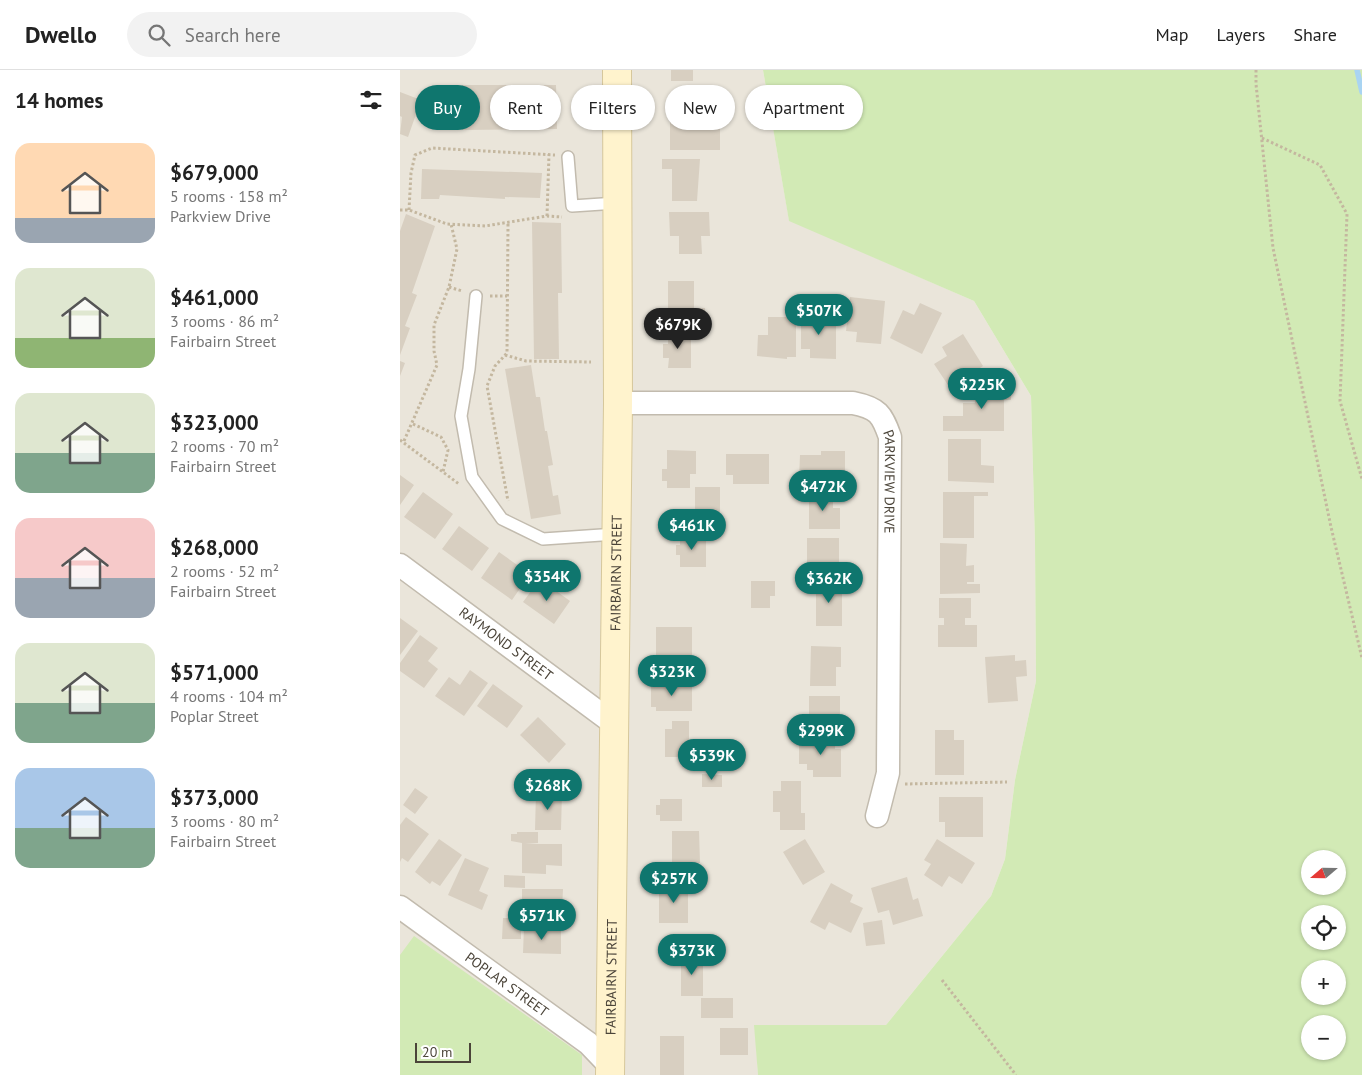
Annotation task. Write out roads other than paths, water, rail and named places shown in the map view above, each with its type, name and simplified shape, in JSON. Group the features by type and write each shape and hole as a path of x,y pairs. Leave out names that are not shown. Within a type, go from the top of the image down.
{"main road":[{"name":"FAIRBAIRN STREET","path":"610,1071 618,403 617,70"}],"street":[{"name":"PARKVIEW DRIVE","path":"618,403 853,403 870,406 884,418 890,437 888,773 877,816"},
{"name":"RAYMOND STREET","path":"400,565 613,723"},
{"name":"POPLAR STREET","path":"400,907 588,1043 610,1071"}],"lane":[{"path":"568,157 572,206 617,203"},
{"path":"476,296 469,369 461,416 472,477 502,519 542,539 616,534"}],"waterway":[{"path":"1357,70 1362,92"}]}
